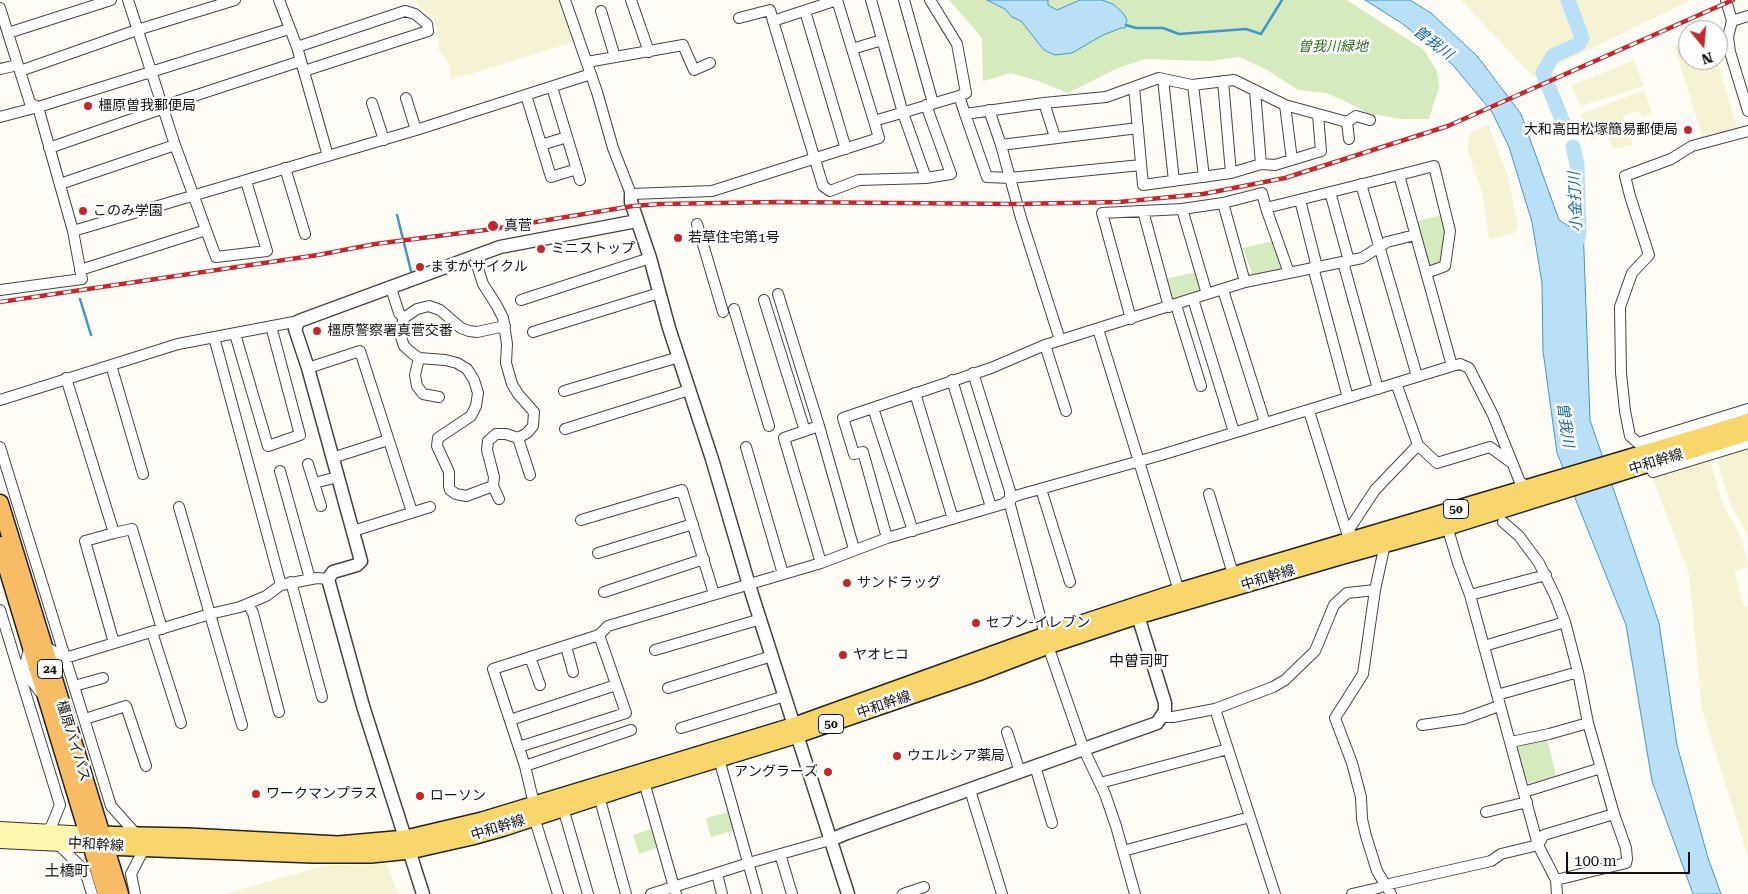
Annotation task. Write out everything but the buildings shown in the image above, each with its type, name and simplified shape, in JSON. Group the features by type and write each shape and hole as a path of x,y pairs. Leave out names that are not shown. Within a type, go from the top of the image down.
{"highway":[{"name":"橿原バイパス","path":"0,503 54,702 97,840 120,894"},
{"name":"橿原バイパス","path":"0,545 37,644"},
{"name":"橿原バイパス","path":"97,840 106,894"}],"main road":[{"name":"中和幹線","path":"1621,466 1748,422"},
{"name":"中和幹線","path":"1046,640 1138,616 1351,547 1445,520 1534,491 1748,433"},
{"name":"中和幹線","path":"0,841 57,843 97,840 141,841 313,855 371,855 408,844 504,828 534,810 978,672 1046,640 1179,591 1233,574 1351,547"},
{"name":"中和幹線","path":"534,810 563,808 719,759 796,730"},
{"name":"中和幹線","path":"0,829 45,831 97,840"}],"street":[{"path":"4,28 111,0"},
{"path":"128,0 175,145 216,257 267,251 246,181"},
{"path":"0,70 19,68 233,0"},
{"path":"279,0 297,47 328,156"},
{"path":"565,0 591,74 613,148 631,194 637,221 650,258 659,293 749,585 848,894"},
{"path":"631,0 649,52"},
{"path":"631,194 712,191 879,138 837,0 773,20"},
{"path":"871,0 903,113 926,178"},
{"path":"739,18 770,10 823,186 830,191 860,180 926,178 951,174 929,104 904,0"},
{"path":"874,120 966,93 957,44 930,0"},
{"path":"1726,0 1732,21 1728,37 1730,52 1748,111"},
{"path":"0,8 4,28 30,103 38,107 73,231 82,279 0,290"},
{"path":"805,10 846,149"},
{"path":"297,47 405,11 415,14 427,24 428,31 304,72"},
{"path":"601,11 615,57"},
{"path":"1732,21 1748,16"},
{"path":"0,117 290,29"},
{"path":"852,49 882,40"},
{"path":"587,62 683,46 694,70 710,63"},
{"path":"50,148 163,107 301,61"},
{"path":"73,231 384,140 591,74"},
{"path":"965,114 1106,97 1159,78 1193,85 1234,80 1285,106 1348,122"},
{"path":"1163,79 1174,181"},
{"path":"1222,81 1231,173"},
{"path":"1193,85 1204,177"},
{"path":"552,86 580,180"},
{"path":"1134,87 1143,185 1231,173 1261,164 1275,165 1321,151 1318,115"},
{"path":"1255,91 1261,164"},
{"path":"526,95 551,177 577,169"},
{"path":"959,96 988,177 1010,178 1141,166"},
{"path":"406,98 416,130"},
{"path":"372,102 384,140"},
{"path":"1044,103 1055,137"},
{"path":"1285,106 1292,160"},
{"path":"989,110 1001,145 1018,211 1060,340"},
{"path":"1348,122 1356,116 1370,120"},
{"path":"1348,122 1349,140"},
{"path":"1001,145 1138,128"},
{"path":"1748,131 1692,146 1671,159 1625,176 1649,255 1632,273 1620,308 1625,411 1630,436 1638,443 1748,409"},
{"path":"541,145 567,137"},
{"path":"60,184 175,145"},
{"path":"1266,208 1434,166 1450,231 1445,266 1426,273"},
{"path":"285,168 305,234"},
{"path":"1399,175 1452,366"},
{"path":"1361,184 1417,376"},
{"path":"1330,192 1378,389"},
{"path":"1131,319 1102,214 1182,209 1224,203 1262,193 1289,273"},
{"path":"1300,200 1348,398"},
{"path":"1224,203 1245,282"},
{"path":"1182,209 1207,294"},
{"path":"1144,211 1172,306 1201,386"},
{"path":"0,400 178,344 299,321 500,247 637,221"},
{"path":"697,224 723,312"},
{"path":"80,270 206,230"},
{"path":"887,538 863,452 854,454 843,418 1060,340 1245,282 1362,258 1388,242 1416,235"},
{"path":"474,256 483,284 498,306 505,326 506,363 512,384 534,412 533,426 527,433 518,438 506,434 496,434 488,441 487,450 494,477 493,486 499,499"},
{"path":"521,300 650,258"},
{"path":"391,288 399,313 404,318"},
{"path":"1223,290 1265,423"},
{"path":"533,332 659,293"},
{"path":"778,294 819,426 854,549"},
{"path":"1193,299 1234,432"},
{"path":"764,300 805,431"},
{"path":"493,486 466,496 456,494 450,490 448,486 449,472 437,446 438,438 471,416 476,406 478,393 470,374 457,363 419,358 409,351 403,342 401,327 404,318 417,309 429,306 440,310 461,328 469,331 481,331 505,326"},
{"path":"734,309 769,426"},
{"path":"299,321 295,329 308,368 361,561 356,565 333,572 328,579"},
{"path":"235,334 268,446 300,435 271,326"},
{"path":"1098,329 1179,591"},
{"path":"214,338 286,583 322,697"},
{"path":"1045,345 1066,410"},
{"path":"308,368 360,351 412,512"},
{"path":"564,391 679,357"},
{"path":"419,358 415,379 416,386 423,394 439,397"},
{"path":"558,894 534,810 525,766 493,669 599,635 608,626 821,563 887,538 991,507 1015,496 1138,462 1460,364 1469,368 1492,415 1520,482 1534,491"},
{"path":"111,365 142,474"},
{"path":"972,373 1010,491 1010,505 1046,640 1084,750 1100,783 1116,826 1135,894"},
{"path":"66,378 114,533"},
{"path":"952,380 991,507"},
{"path":"1396,383 1418,445 1437,463 1490,447 1514,465"},
{"path":"565,428 689,390"},
{"path":"915,393 953,519"},
{"path":"873,408 913,531"},
{"path":"1309,411 1351,547"},
{"path":"819,426 784,438 821,563"},
{"path":"518,438 530,475"},
{"path":"332,458 388,440"},
{"path":"1653,472 1748,443"},
{"path":"1351,547 1350,528 1375,490 1418,445"},
{"path":"0,447 111,806 141,841 130,874 135,894"},
{"path":"746,447 783,574"},
{"path":"308,464 321,506"},
{"path":"280,471 310,579"},
{"path":"314,483 338,477"},
{"path":"1041,489 1070,582"},
{"path":"581,520 682,490 714,594"},
{"path":"1209,494 1233,574"},
{"path":"179,507 242,724"},
{"path":"353,531 430,507"},
{"path":"1445,520 1470,595 1538,845 1556,880 1557,894"},
{"path":"1503,522 1518,536 1539,563 1556,598 1565,622 1578,672 1588,723 1614,814 1626,848 1626,863 1556,880"},
{"path":"598,553 693,524"},
{"path":"114,643 85,541 132,529 181,723"},
{"path":"1383,538 1363,674 1335,718 1352,764 1361,797 1362,819 1366,836 1377,870 1391,894"},
{"path":"604,592 704,559"},
{"path":"1470,595 1546,575"},
{"path":"19,672 24,668 37,644 65,658 248,604 266,596 286,583 310,579 328,579"},
{"path":"328,579 363,706 423,894"},
{"path":"1163,717 1173,717 1215,709 1267,690 1285,680 1315,651 1334,605 1347,593 1375,590"},
{"path":"248,604 253,613 279,712"},
{"path":"0,610 60,805 51,827 45,831"},
{"path":"652,894 675,890 749,863 830,840 1157,723 1163,717 1165,702 1138,616"},
{"path":"655,650 760,619"},
{"path":"1484,646 1565,622"},
{"path":"519,747 626,713 599,635"},
{"path":"566,646 573,672"},
{"path":"668,688 772,656"},
{"path":"530,657 540,685"},
{"path":"54,702 65,658"},
{"path":"19,672 25,672 54,702"},
{"path":"1496,695 1578,672"},
{"path":"74,686 103,678"},
{"path":"510,720 616,685"},
{"path":"681,728 785,696"},
{"path":"85,719 126,706 146,766"},
{"path":"1422,725 1463,719 1500,706"},
{"path":"1215,709 1276,894"},
{"path":"1511,742 1550,734 1588,723"},
{"path":"525,766 631,730"},
{"path":"1007,732 1020,772"},
{"path":"1100,783 1228,748"},
{"path":"719,759 757,894"},
{"path":"1035,766 1052,823"},
{"path":"1486,812 1602,768"},
{"path":"644,782 675,890"},
{"path":"970,790 1002,894"},
{"path":"600,796 626,894"},
{"path":"563,808 588,894"},
{"path":"1352,894 1491,862 1501,854 1538,845 1544,835 1614,814"},
{"path":"1123,851 1250,817"},
{"path":"57,843 85,871 92,894"},
{"path":"780,854 792,894"},
{"path":"717,874 722,894"},
{"path":"903,894 924,887"}],"shaded area":[{"path":"416,0 561,0 574,42 451,80 450,67 439,50 434,18 418,6"},
{"path":"1461,0 1691,0 1533,77"},
{"path":"1678,45 1678,59 1674,46"},
{"path":"1634,60 1644,86 1581,106 1571,86"},
{"path":"1681,70 1720,70 1738,130 1703,139"},
{"path":"1644,90 1652,113 1642,118 1639,111 1623,116 1633,145 1613,149 1607,135 1591,140 1581,114"},
{"path":"1488,124 1508,176 1518,227 1516,232 1489,240 1482,192 1468,152 1469,134"},
{"path":"1748,447 1748,540 1746,532 1731,506 1716,457"},
{"path":"1709,458 1725,509 1740,535 1748,562 1748,567 1734,571 1744,607 1748,606 1748,857 1702,709 1689,574 1652,477"},
{"path":"387,864 398,894 224,894 327,865"}],"green space":[{"name":"曽我川緑地","path":"949,0 1347,0 1424,50 1437,71 1439,88 1429,119 1401,119 1367,113 1326,93 1298,90 1267,70 1240,57 1209,61 1145,59 1118,68 1068,93 1011,73 983,81 982,38"},
{"path":"1443,215 1447,235 1440,261 1430,266 1417,221"},
{"path":"1273,241 1284,270 1253,276 1243,248"},
{"path":"1196,272 1201,287 1197,293 1171,301 1166,279"},
{"path":"1547,738 1556,776 1531,783 1523,781 1514,748"},
{"path":"729,812 735,830 711,837 706,818"},
{"path":"651,829 657,848 639,854 633,835"}],"water":[{"path":"987,0 1048,0 1048,5 1057,10 1080,0 1102,0 1113,4 1123,13 1127,20 1125,28 1103,35 1072,53 1055,55 1044,50 1021,21 1012,17 1005,9"},
{"name":"曽我川","path":"1365,0 1410,0 1431,13 1478,57 1521,114 1559,220 1570,227 1583,224 1590,420 1659,623 1677,745 1708,858 1721,894 1693,894 1652,781 1626,625 1557,453 1543,351 1542,283 1532,222 1509,147 1492,112 1452,64 1403,24"}],"waterway":[{"path":"1126,25 1136,28 1163,28 1179,34 1246,29 1261,34 1282,0"},
{"name":"小金打川","path":"1565,127 1543,73 1553,56 1579,44 1582,38 1568,0"},
{"name":"小金打川","path":"1573,147 1577,164 1579,235 1575,245"},
{"path":"397,215 411,271"},
{"path":"80,299 91,335"}],"railway":[{"path":"0,302 318,255 375,244 493,229 633,206 778,202 1016,204 1119,202 1203,194 1285,178 1448,126 1733,0"}],"place":[{"name":"橿原曽我郵便局","path":"88,106"},
{"name":"大和高田松塚簡易郵便局","path":"1688,130"},
{"name":"このみ学園","path":"83,211"},
{"name":"真菅","path":"493,226"},
{"name":"若草住宅第1号","path":"678,238"},
{"name":"ミニストップ","path":"541,249"},
{"name":"ますがサイクル","path":"420,267"},
{"name":"橿原警察署真菅交番","path":"317,331"},
{"name":"サンドラッグ","path":"847,583"},
{"name":"セブン-イレブン","path":"976,623"},
{"name":"ヤオヒコ","path":"843,655"},
{"name":"ウエルシア薬局","path":"897,756"},
{"name":"アングラーズ","path":"828,772"},
{"name":"ワークマンプラス","path":"256,794"},
{"name":"ローソン","path":"420,796"}],"district":[{"name":"中曽司町","path":"1139,662"},
{"name":"土橋町","path":"67,872"}]}
